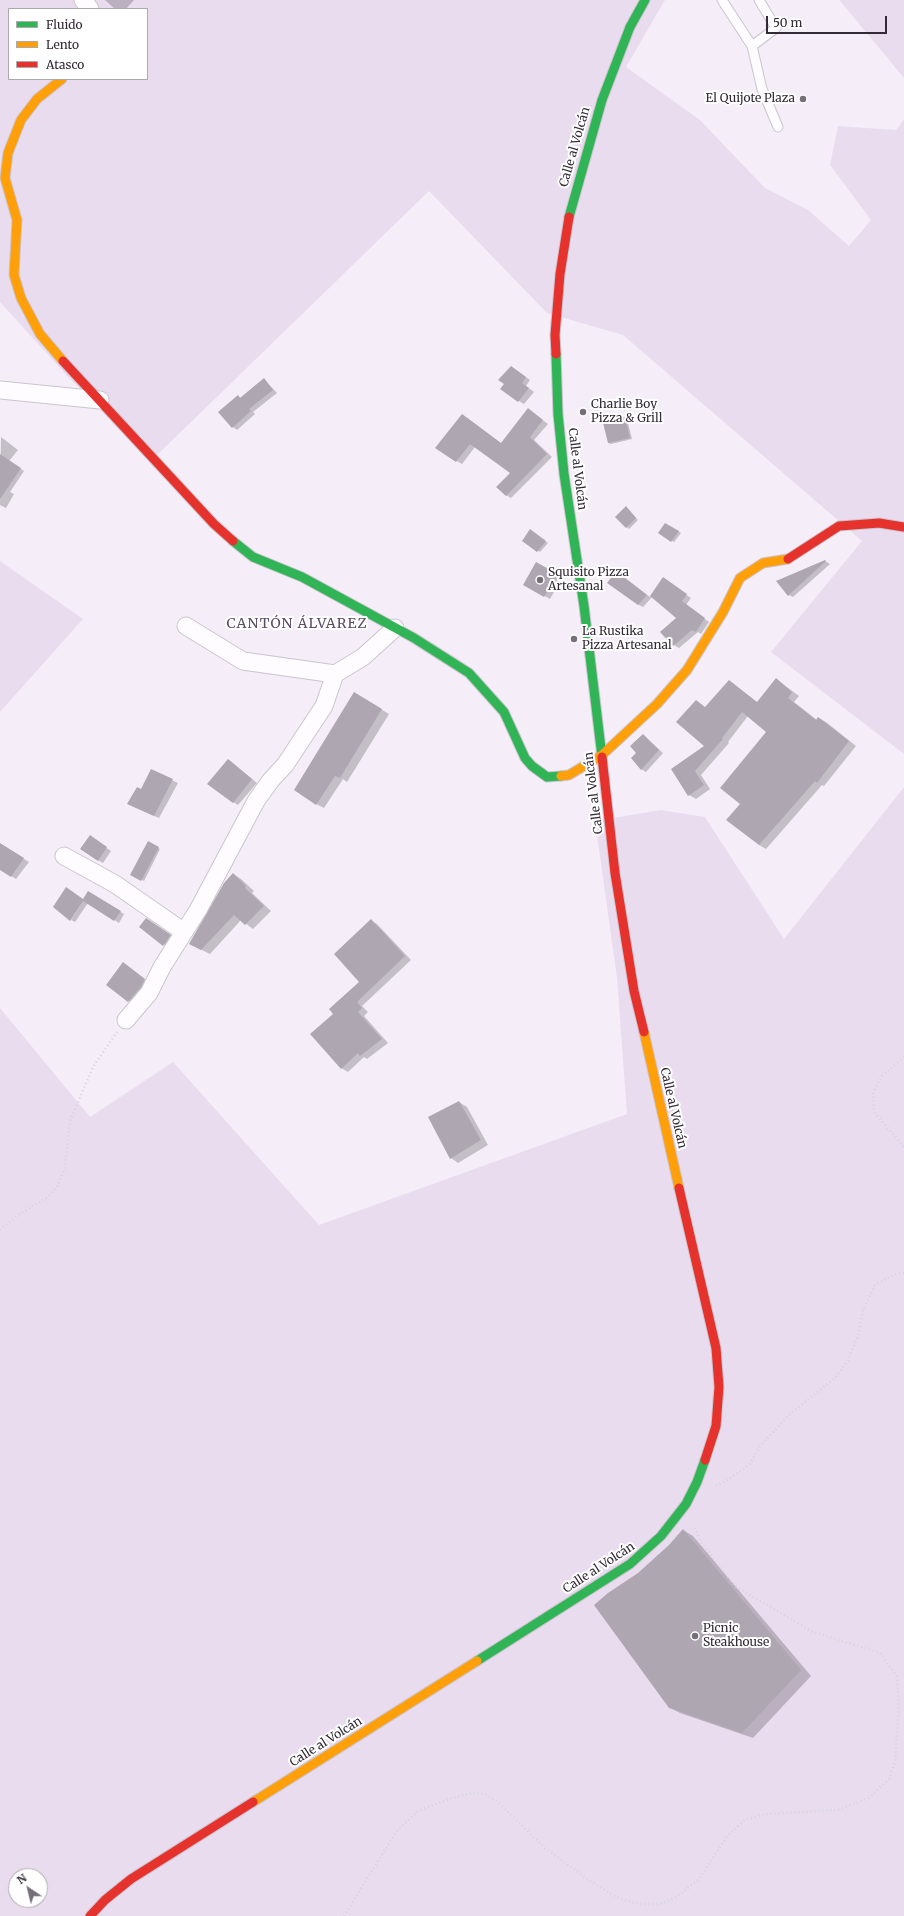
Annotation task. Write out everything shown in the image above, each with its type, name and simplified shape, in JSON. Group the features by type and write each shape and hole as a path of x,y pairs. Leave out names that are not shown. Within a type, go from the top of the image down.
{"street":[{"path":"83,0 89,8"},
{"name":"Calle al Volcán","path":"90,1916 105,1900 131,1879 630,1564 661,1536 686,1504 697,1482 716,1426 719,1387 716,1348 634,991 615,873 575,523 558,414 556,334 560,274 565,237 576,186 602,100 630,27 645,0"},
{"path":"61,80 37,99 21,120 8,153 5,178 17,220 18,232 14,275 21,298 48,346 214,524 240,547 253,557 302,577 395,628 469,673 504,712 525,758 532,766 546,777 569,775 602,755 657,704 687,670 723,612 740,578 763,563 787,560 839,526 879,522 904,527"},
{"path":"0,390 100,400"},
{"path":"186,626 243,661 335,674 368,654 395,628"},
{"path":"126,1020 149,993 162,967 220,870 256,801 271,780 285,765 324,706 335,674"},
{"path":"64,856 115,884 184,932"}],"lane":[{"path":"722,0 752,46 762,90 778,127"},
{"path":"752,46 776,28 759,0"}],"path":[{"path":"0,1230 18,1215 48,1197 57,1188 65,1167 70,1121 80,1095 93,1067 126,1020"},
{"path":"904,1057 882,1076 873,1093 874,1112 904,1147"},
{"path":"710,1489 729,1479 750,1464 760,1446 790,1414 835,1378 848,1360 858,1336 863,1310 875,1285 895,1274 904,1273"},
{"path":"344,1916 396,1832 418,1811 449,1798 472,1793 485,1794 498,1802 545,1848 593,1883 616,1897 638,1904 659,1904 675,1898 699,1879 728,1835 746,1820 766,1814 837,1810 869,1798 889,1779 895,1762 899,1706 897,1677 880,1653 811,1631 735,1586 700,1541 686,1504"}],"shaded area":[{"path":"0,0 665,0 626,67 700,120 765,188 808,210 849,246 871,220 830,165 838,126 896,130 904,119 904,754 771,652 862,541 623,335 547,313 429,191 154,458 69,378 0,302"},
{"path":"840,0 904,0 904,78 841,2"},
{"path":"0,561 83,619 0,712"},
{"path":"904,787 904,1916 0,1916 0,1008 90,1117 173,1062 319,1225 627,1114 617,978 595,821 661,810 705,817 784,939"}],"building":[{"path":"511,366 526,377 522,383 529,388 518,402 500,389 504,384 498,380"},
{"path":"264,378 273,390 249,409 251,411 232,428 218,412 238,395 240,398"},
{"path":"528,408 543,420 530,437 547,454 506,496 496,487 510,473 470,444 456,462 435,448 462,414 501,443"},
{"path":"625,417 630,438 608,443 603,423"},
{"path":"0,454 21,468 0,499"},
{"path":"626,506 636,518 626,528 615,517"},
{"path":"665,523 679,531 671,542 658,533"},
{"path":"530,529 546,541 537,552 522,541"},
{"path":"825,560 826,561 788,596 776,581"},
{"name":"Squisito Pizza Artesanal","path":"536,562 558,574 544,597 523,585"},
{"path":"616,571 647,595 638,605 607,583"},
{"path":"663,577 687,594 682,601 705,618 696,632 692,630 673,646 660,632 676,618 650,596"},
{"path":"776,678 792,692 788,698 816,720 818,717 849,741 817,783 815,781 759,845 726,820 740,804 720,788 766,732 742,712 722,738 723,739 695,771 704,785 688,796 671,769 704,746 676,722 696,700 705,707 729,680 757,702"},
{"path":"354,692 382,709 340,778 335,776 316,805 294,790"},
{"path":"643,734 659,750 641,770 631,758 636,753 630,746"},
{"path":"228,759 252,779 233,803 207,784"},
{"path":"151,769 173,779 154,816 127,804 137,787 141,789"},
{"path":"90,835 107,847 98,861 80,849"},
{"path":"148,841 159,847 141,881 130,875"},
{"path":"0,843 24,858 11,877 0,870"},
{"path":"233,873 246,886 245,888 264,906 245,925 234,915 201,950 189,944 224,883"},
{"path":"66,887 83,899 88,891 121,911 114,921 83,901 70,921 53,907"},
{"path":"146,918 171,935 163,946 139,927"},
{"path":"371,919 405,956 357,1002 362,1008 358,1012 382,1039 360,1056 358,1053 341,1069 310,1034 333,1014 329,1009 359,982 334,954"},
{"path":"123,962 145,979 141,987 128,1002 106,985"},
{"path":"459,1101 481,1140 450,1159 428,1117"},
{"name":"Picnic Steakhouse","path":"683,1529 801,1670 742,1733 669,1708 594,1605 608,1593 638,1573 669,1545"}],"traffic: fast":[{"path":"569,217 602,100 630,27 645,0"},
{"path":"556,354 558,414 564,474 584,606 602,757"},
{"path":"233,541 253,557 302,577 414,638 469,673 504,712 525,758 532,766 547,777 561,776"},
{"path":"477,1661 630,1564 661,1536 686,1504 697,1482 705,1460"}],"traffic: slow":[{"path":"61,80 37,99 21,120 8,153 5,178 17,220 14,275 21,298 40,334 63,361"},
{"path":"561,776 569,775 602,755 657,704 687,670 723,612 740,578 763,563 788,559"},
{"path":"644,1032 679,1188"},
{"path":"253,1802 477,1661"}],"traffic: jam":[{"path":"556,354 555,335 560,274 569,217"},
{"path":"63,361 214,524 233,541"},
{"path":"788,559 839,526 879,523 904,527"},
{"path":"602,757 615,873 634,991 644,1032"},
{"path":"679,1188 716,1348 719,1387 716,1426 705,1460"},
{"path":"90,1916 105,1900 131,1879 253,1802"}],"place":[{"name":"El Quijote Plaza","path":"803,99"},
{"name":"Charlie Boy Pizza & Grill","path":"583,412"},
{"name":"Squisito Pizza Artesanal","path":"540,580"},
{"name":"La Rustika Pizza Artesanal","path":"574,639"},
{"name":"Picnic Steakhouse","path":"695,1636"}],"district":[{"name":"CANTÓN ÁLVAREZ","path":"297,624"}]}
